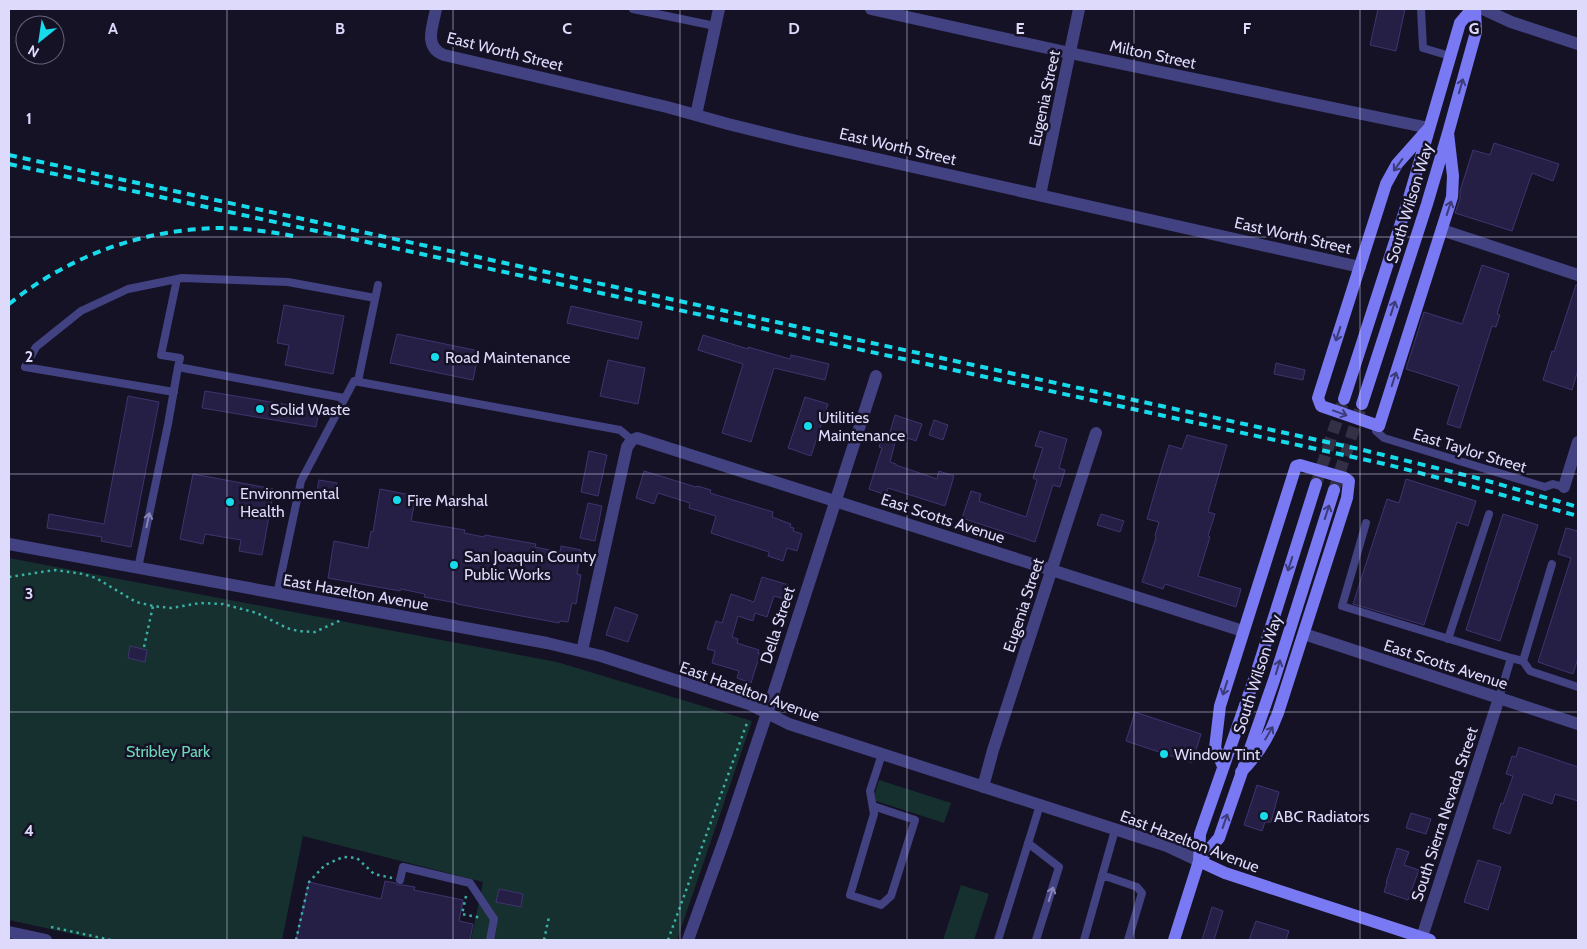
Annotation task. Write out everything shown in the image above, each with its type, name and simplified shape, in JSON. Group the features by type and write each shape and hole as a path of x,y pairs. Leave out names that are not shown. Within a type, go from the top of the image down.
{"main road":[{"name":"South Wilson Way","path":"1344,399 1409,198 1460,23 1474,9"},
{"name":"South Wilson Way","path":"1362,404 1448,133 1476,32 1474,9"},
{"path":"1429,128 1397,164 1386,184 1318,398 1321,406 1379,426 1454,191 1448,133"},
{"path":"1223,766 1215,748 1220,706 1296,466 1300,464 1345,478 1349,481 1347,498 1272,728 1252,761 1241,772"},
{"name":"South Wilson Way","path":"1174,940 1199,862 1200,834 1256,674 1316,484"},
{"name":"South Wilson Way","path":"1199,862 1219,838 1274,680 1334,490"},
{"name":"East Hazelton Avenue","path":"1199,862 1225,873 1424,939"}],"street":[{"name":"East Worth Street","path":"436,9 430,38 436,52 444,55 667,107 797,141 1360,267"},
{"path":"696,115 719,9"},
{"name":"Milton Street","path":"871,9 1070,53 1429,128"},
{"name":"Eugenia Street","path":"1040,195 1079,9"},
{"path":"1483,9 1511,22 1578,44"},
{"path":"1442,230 1578,275"},
{"name":"Della Street","path":"688,940 767,713 876,376"},
{"name":"Eugenia Street","path":"983,787 993,750 1096,433"},
{"name":"East Scotts Avenue","path":"632,440 642,438 1243,631"},
{"path":"582,651 627,447 632,440"},
{"path":"1564,487 1578,442"},
{"name":"East Hazelton Avenue","path":"9,544 602,656 750,704 789,724 1166,846 1199,862"},
{"name":"East Scotts Avenue","path":"1304,634 1578,723"},
{"name":"South Sierra Nevada Street","path":"1424,939 1499,698"},
{"path":"9,932 46,940"}],"lane":[{"path":"633,9 715,26"},
{"path":"1421,9 1423,48 1450,56"},
{"path":"174,392 25,367 36,347 81,311 128,289 182,278 288,282 375,298"},
{"path":"138,568 180,358 161,355 177,279"},
{"path":"358,381 378,285"},
{"path":"178,367 344,398"},
{"path":"277,594 301,481 354,381 620,430 632,440"},
{"name":"East Taylor Street","path":"1379,426 1376,431 1384,438 1546,487 1552,484 1564,487"},
{"path":"1448,638 1489,514"},
{"path":"1366,523 1342,606 1523,661 1530,671 1578,687"},
{"path":"1523,661 1552,564"},
{"path":"1499,698 1511,658"},
{"path":"873,806 915,820 891,896 881,905 850,895 874,814 870,791 882,754"},
{"path":"998,940 1040,805"},
{"path":"1084,940 1115,830"},
{"path":"1028,843 1059,866 1036,940"},
{"path":"400,880 403,867 468,883 473,886 492,914 494,921 490,940"},
{"path":"1102,875 1137,887 1142,893 1128,940"}],"path":[{"path":"9,577 55,570 83,574 96,578 136,602 171,608 210,602 223,604 257,613 287,628 307,632 323,629 341,620"},
{"path":"144,647 153,606"},
{"path":"668,940 747,723"},
{"path":"296,940 309,882 325,865 343,858 357,858 374,874 400,880"},
{"path":"468,883 462,914 494,921"},
{"path":"544,940 549,917"},
{"path":"45,926 111,940"}],"green space":[{"name":"Stribley Park","path":"9,558 557,662 752,721 677,940 471,940 483,882 303,836 282,940 100,940 9,920"},
{"path":"879,780 951,803 944,823 873,800"},
{"path":"961,885 989,894 974,940 943,940"}],"building":[{"path":"1378,9 1405,9 1396,51 1370,45"},
{"path":"1494,143 1559,164 1553,181 1532,173 1512,231 1455,213 1473,150 1490,155"},
{"path":"1482,265 1509,274 1497,314 1500,315 1496,327 1492,326 1460,428 1447,424 1459,386 1406,369 1424,312 1462,324"},
{"path":"1576,285 1578,285 1578,370 1572,390 1543,380"},
{"path":"284,305 344,316 333,374 285,365 289,345 277,343"},
{"path":"571,306 642,322 638,339 567,323"},
{"name":"Road Maintenance","path":"397,334 479,351 473,380 390,363"},
{"path":"703,335 748,349 748,347 790,359 791,355 829,364 825,380 774,368 751,442 722,433 743,364 698,350"},
{"path":"608,360 645,368 638,404 600,396"},
{"path":"1276,363 1305,370 1303,380 1274,374"},
{"name":"Solid Waste","path":"205,391 319,410 316,427 202,408"},
{"path":"128,396 159,402 131,547 101,541 102,537 47,528 49,514 104,524"},
{"name":"Utilities Maintenance","path":"805,397 828,404 811,456 788,448"},
{"path":"895,415 922,424 916,441 890,432"},
{"path":"934,420 948,425 943,440 929,435"},
{"path":"1040,431 1067,439 1059,468 1065,470 1060,487 1053,485 1035,542 962,518 971,491 981,494 979,501 1026,517 1037,480 1033,478 1043,448 1035,446"},
{"path":"883,435 896,439 890,462 937,479 939,471 954,476 945,506 888,488 886,495 869,489 882,448 879,447"},
{"path":"1187,435 1227,445 1208,512 1215,514 1198,576 1241,589 1236,607 1165,584 1163,589 1142,582 1159,522 1147,519 1157,484 1169,445 1182,449"},
{"path":"589,451 607,455 598,496 581,492"},
{"path":"644,471 711,490 710,493 773,512 772,517 791,524 790,527 794,528 793,531 802,534 797,551 787,548 783,561 768,556 769,552 711,533 716,516 689,508 690,503 658,493 654,504 636,498"},
{"name":"Environmental Health","path":"193,474 274,489 262,555 239,551 241,540 205,534 203,544 180,539"},
{"path":"1406,479 1476,501 1468,526 1457,522 1424,625 1353,604 1387,499 1399,503"},
{"path":"319,480 337,483 334,500 316,496"},
{"name":"San Joaquin County Public Works","path":"380,489 416,496 411,521 465,530 464,533 484,537 485,535 536,544 535,547 560,552 561,546 581,550 577,574 581,575 576,604 572,603 568,622 560,621 559,623 424,597 425,594 401,589 400,591 328,578 334,541 368,548 371,531 373,532"},
{"path":"588,503 602,506 595,541 580,538"},
{"path":"1101,514 1124,521 1120,532 1097,525"},
{"path":"1503,514 1538,525 1500,641 1466,630"},
{"path":"1566,528 1578,531 1578,658 1573,674 1538,662 1571,558 1558,554"},
{"path":"762,577 789,585 785,599 774,596 767,617 755,613 753,621 738,616 732,637 738,639 737,643 759,650 758,653 760,654 751,683 737,678 739,671 712,663 715,651 707,649 716,621 722,623 731,594 754,602"},
{"path":"615,607 638,615 628,642 606,635"},
{"path":"130,646 147,650 145,662 128,658"},
{"path":"1135,712 1201,734 1192,763 1126,741"},
{"path":"1519,747 1578,767 1578,801 1555,794 1552,804 1523,794 1510,834 1493,828 1501,803 1503,804 1513,776 1506,774 1512,756 1516,757"},
{"path":"1257,785 1279,792 1271,822 1265,822 1262,831 1244,825"},
{"path":"1411,813 1431,819 1426,834 1406,828"},
{"path":"1397,848 1409,852 1404,865 1419,870 1408,900 1384,892"},
{"path":"1478,860 1501,867 1488,910 1464,902"},
{"path":"385,881 415,887 414,890 463,900 459,921 473,924 470,940 296,940 309,882 381,899"},
{"path":"499,889 523,894 521,907 496,902"},
{"path":"1212,907 1223,911 1214,940 1202,940"},
{"path":"1256,921 1289,931 1286,940 1249,940"}],"tunnel":[{"path":"1316,484 1344,399"},
{"path":"1334,490 1362,404"}],"railway":[{"path":"9,155 1359,449 1481,479 1578,507"},
{"path":"9,164 1385,464 1578,516"},
{"path":"9,304 33,286 58,271 112,247 141,238 170,232 229,228 293,236"}],"place":[{"name":"Road Maintenance","path":"435,357"},
{"name":"Solid Waste","path":"260,409"},
{"name":"Utilities Maintenance","path":"808,426"},
{"name":"Fire Marshal","path":"397,500"},
{"name":"Environmental Health","path":"230,502"},
{"name":"San Joaquin County Public Works","path":"454,565"},
{"name":"Window Tint","path":"1164,754"},
{"name":"ABC Radiators","path":"1264,816"}]}
